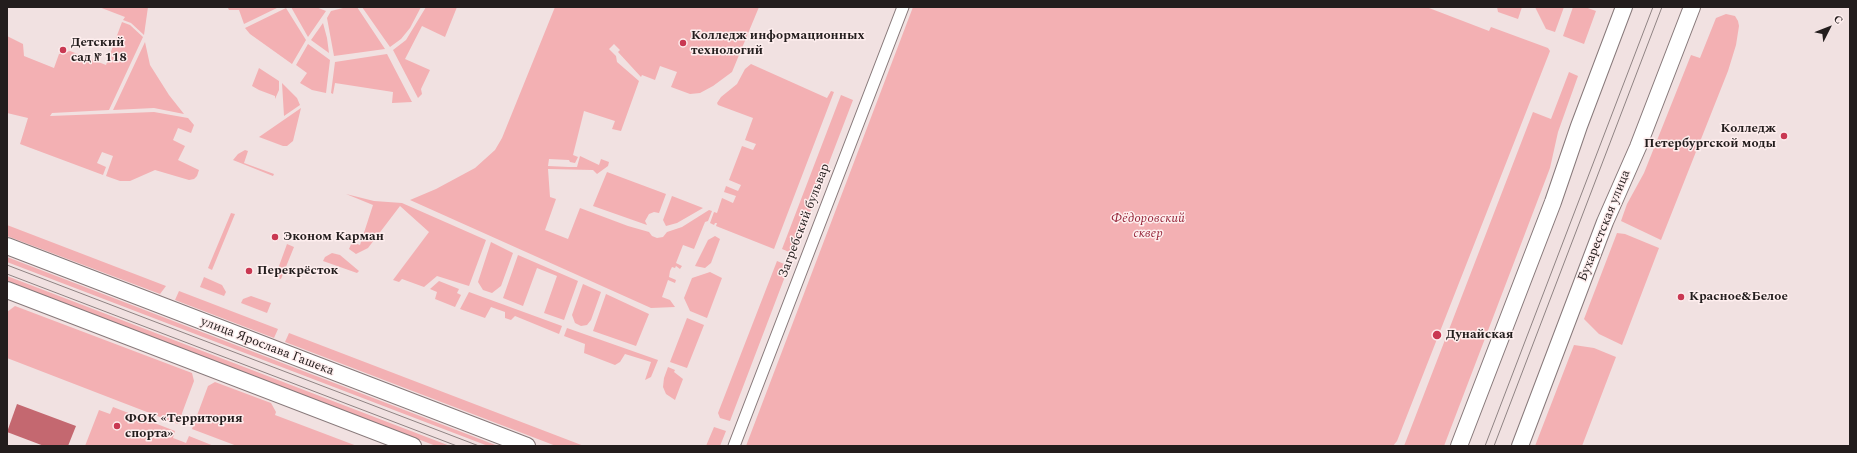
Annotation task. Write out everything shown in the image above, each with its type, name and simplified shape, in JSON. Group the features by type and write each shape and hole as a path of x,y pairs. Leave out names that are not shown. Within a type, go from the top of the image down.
{"street":[{"name":"Загребский бульвар","path":"734,446 903,7"},
{"path":"1459,446 1550,209 1579,126 1624,7"},
{"name":"Бухарестская улица","path":"1520,446 1603,229 1638,147 1692,7"},
{"name":"улица Ярослава Гашека","path":"7,246 528,446"},
{"path":"7,290 413,446"}],"green space":[{"path":"99,7 148,7 144,35 131,23 123,20 125,17"},
{"path":"279,7 244,24 239,10 229,10 228,8"},
{"path":"291,7 316,7 326,11 308,37"},
{"path":"347,7 357,7 385,49 334,56 327,18 331,11"},
{"path":"362,7 421,7 410,28 401,39 390,47"},
{"path":"426,7 457,7 445,37 422,26 405,59 430,70 421,89 422,94 418,98 393,50 406,40"},
{"path":"555,7 759,7 732,72 713,86 700,93 690,94 671,87 677,72 660,66 655,80 642,75 641,77 618,52 620,50 614,44 609,49 616,56 617,62 639,81 621,131 612,129 615,121 584,111 573,155 578,157 575,163 570,162 569,160 549,159 548,166 577,167 580,156 599,165 601,159 609,162 608,166 597,174 593,170 548,169 550,197 556,199 545,230 568,239 580,208 628,226 649,232 652,236 657,238 663,237 667,232 682,227 709,210 712,211 708,221 705,222 694,249 683,245 676,263 682,266 680,269 676,266 675,268 672,267 670,271 669,277 676,280 675,283 668,280 662,297 670,300 675,307 651,308 410,200 436,189 475,168 495,150 502,138"},
{"name":"Фёдоровский сквер","path":"913,7 1431,7 1429,8 1489,31 1491,27 1548,48 1550,51 1397,441 1393,446 746,446"},
{"path":"1497,7 1522,7 1518,19 1498,12"},
{"path":"1535,7 1564,7 1555,32 1546,29"},
{"path":"1573,7 1585,7 1596,11 1584,44 1563,36"},
{"path":"286,8 306,40 292,64 250,34 245,28"},
{"path":"1726,14 1735,16 1738,21 1739,26 1736,45 1728,71 1661,240 1621,221 1627,204 1644,173 1691,55 1700,58 1716,18"},
{"path":"122,22 130,25 143,37 109,110 52,113 50,116 154,112 188,118 194,125 191,133 178,128 173,140 185,146 178,160 199,170 194,179 189,180 155,170 130,181 120,181 106,176 113,156 102,152 97,163 106,167 103,175 20,144 28,118 7,113 7,36 23,44 24,56 54,68 59,54 70,51 106,65"},
{"path":"323,23 327,38 329,53 311,40"},
{"path":"145,42 150,65 169,95 184,114 154,108 113,110"},
{"path":"308,44 330,60 326,93 312,90 300,83 307,73 296,65"},
{"path":"387,54 412,102 392,103 393,92 335,83 333,94 331,93 335,62"},
{"path":"751,64 827,98 831,91 834,92 774,249 716,226 717,223 714,225 710,223 714,212 717,213 722,198 733,203 736,196 724,192 726,186 738,191 741,185 729,180 742,146 753,150 756,144 745,140 753,118 718,105 717,103 721,97 737,84 745,69"},
{"path":"259,68 279,81 279,90 275,99 275,96 252,86"},
{"path":"1569,72 1578,76 1558,132 1550,168 1444,446 1404,446 1533,112 1551,119"},
{"path":"282,83 297,98 300,105 284,116"},
{"path":"841,95 853,100 794,254 782,249"},
{"path":"301,108 293,141 287,146 283,146 259,137"},
{"path":"245,150 248,151 244,163 274,174 273,176 233,160 238,154"},
{"path":"607,172 666,194 659,213 654,212 649,214 645,221 647,225 593,206"},
{"path":"346,194 374,201 402,203 486,240 469,286 437,276 424,287 402,279 399,282 393,280 429,232 400,206 368,248 356,254 349,249 352,242 360,245 373,205"},
{"path":"672,196 703,208 677,223 666,226 663,220"},
{"path":"231,213 235,214 212,270 208,268"},
{"path":"7,225 166,286 160,294 7,236"},
{"path":"1617,233 1625,234 1659,248 1622,345 1599,334 1584,319"},
{"path":"715,236 720,239 711,263 705,268 695,266 708,240"},
{"path":"491,242 513,253 501,286 492,293 483,290 478,282"},
{"path":"287,244 294,247 281,279 275,277"},
{"path":"332,253 340,255 359,271 357,273 323,261 325,257"},
{"path":"518,255 578,281 564,320 544,313 557,276 537,268 523,306 503,298"},
{"path":"7,257 498,446 488,446 7,262"},
{"path":"777,261 789,266 730,421 720,418 718,413"},
{"path":"710,272 722,278 707,318 690,311 684,298 692,278"},
{"path":"7,276 450,446 436,446 7,281"},
{"path":"204,277 222,285 226,292 224,296 200,287"},
{"path":"439,281 459,289 457,293 461,295 455,307 435,299 437,292 430,289"},
{"path":"583,284 601,292 591,320 587,325 581,326 575,323 572,315"},
{"path":"179,291 278,329 274,338 175,300"},
{"path":"469,292 562,326 559,334 515,316 511,320 505,318 505,312 491,307 485,318 460,309"},
{"path":"606,294 649,314 636,346 593,331"},
{"path":"251,296 271,303 267,313 241,303 243,299"},
{"path":"15,306 192,373 194,381 178,424 7,358 7,312"},
{"path":"687,318 704,325 687,368 670,362"},
{"path":"567,328 658,360 651,377 645,380 651,362 625,354 620,362 615,365 584,353 585,344 564,336"},
{"path":"289,333 584,446 556,446 285,342"},
{"path":"1574,345 1594,348 1616,357 1582,446 1535,446"},
{"path":"668,367 675,370 674,372 683,379 675,400 666,394 663,387 664,378"},
{"path":"215,382 271,403 276,412 275,415 357,446 237,446 192,429 208,386"},
{"name":"ФОК «Территория спорта»","path":"113,407 175,431 173,438 186,443 189,436 214,446 85,446 99,410 110,414"},
{"path":"714,427 726,431 720,446 706,446"}],"shaded area":[{"path":"17,404 76,426 68,446 44,446 7,432"}],"tram line":[{"path":"1485,446 1653,7"},
{"path":"1494,446 1662,7"},
{"path":"7,265 479,446"},
{"path":"7,274 457,446"}],"place":[{"name":"Колледж информационных технологий","path":"683,43"},
{"name":"Детский сад № 118","path":"63,50"},
{"name":"Колледж Петербургской моды","path":"1784,136"},
{"name":"Эконом Карман","path":"275,237"},
{"name":"Перекрёсток","path":"249,271"},
{"name":"Красное&Белое","path":"1681,297"},
{"name":"Дунайская","path":"1437,335"},
{"name":"ФОК «Территория спорта»","path":"117,426"}]}
